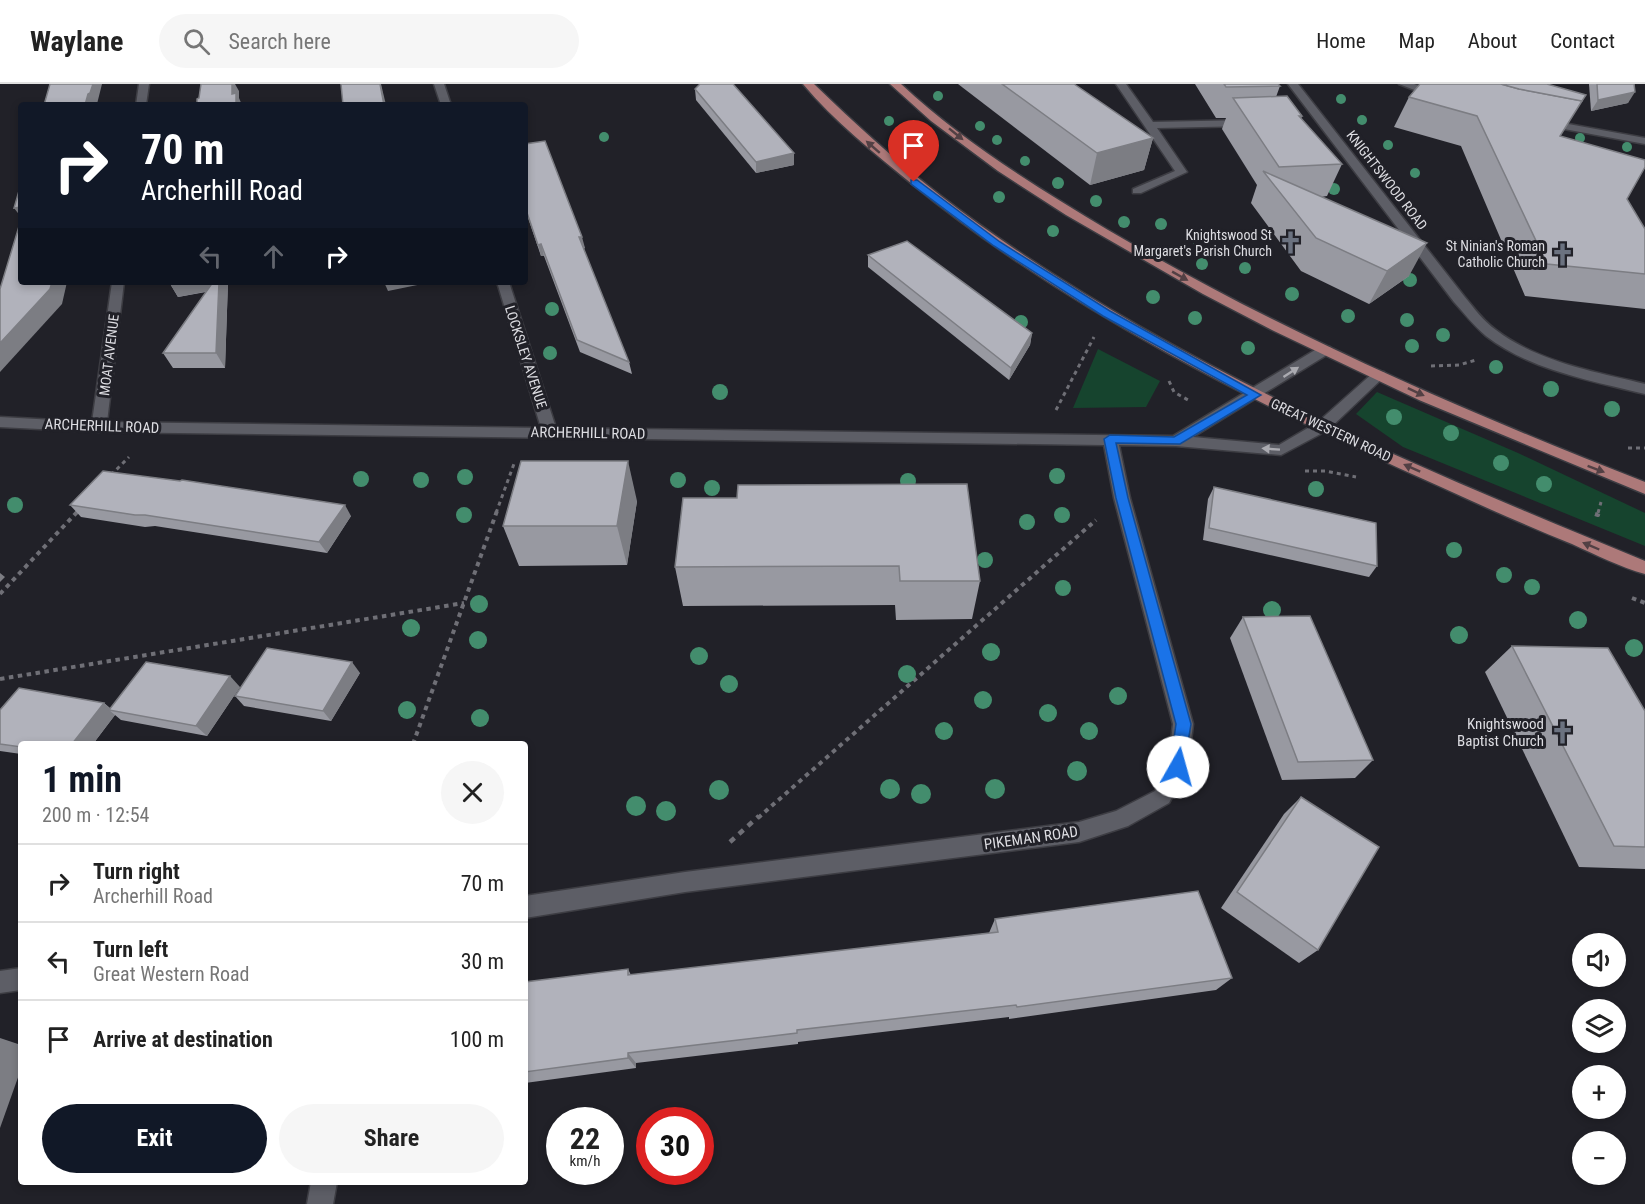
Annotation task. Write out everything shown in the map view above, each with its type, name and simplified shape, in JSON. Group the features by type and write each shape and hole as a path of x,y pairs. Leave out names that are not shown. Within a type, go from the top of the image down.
{"main road":[{"name":"GREAT WESTERN ROAD","path":"808,84 849,126 906,175 997,244 1107,314 1256,395 1419,472 1645,568"},
{"path":"895,84 970,146 1111,237 1185,279 1325,350 1449,408 1645,489"}],"street":[{"path":"141,102 144,84"},
{"path":"439,84 445,102"},
{"path":"1121,84 1181,172 1137,191"},
{"name":"KNIGHTSWOOD ROAD","path":"1293,84 1316,121 1476,320 1497,338 1551,363 1601,379 1645,389"},
{"path":"1404,84 1446,98"},
{"path":"1524,119 1645,141"},
{"path":"1150,125 1264,122"},
{"name":"MOAT AVENUE","path":"99,427 118,285"},
{"name":"LOCKSLEY AVENUE","path":"503,285 550,432"},
{"path":"1176,441 1216,415 1256,395 1325,350"},
{"name":"ARCHERHILL ROAD","path":"0,422 156,428 1110,439 1176,441 1281,450 1323,426 1379,375"},
{"name":"PIKEMAN ROAD","path":"528,907 685,882 1079,832 1121,819 1162,797 1178,767 1184,724 1122,498 1110,439"},
{"path":"0,982 18,979"},
{"path":"320,1204 323,1185"}],"path":[{"path":"1041,440 1096,334"},
{"path":"106,480 156,428"},
{"path":"414,741 526,432"},
{"path":"1621,448 1645,448"},
{"path":"729,843 1122,498"},
{"path":"0,594 82,507"},
{"path":"0,679 464,603"}],"green space":[{"path":"1098,349 1160,381 1146,407 1073,408"},
{"path":"1377,392 1518,453 1645,513 1645,546 1403,447 1356,414"}],"building":[{"path":"50,84 93,84 86,102 45,102"},
{"path":"201,84 232,84 232,94 236,93 236,102 197,102"},
{"path":"341,84 380,84 383,102 343,102"},
{"path":"700,84 733,84 794,153 756,162 695,89"},
{"path":"1002,84 1074,84 1153,138 1097,153"},
{"path":"1224,84 1278,84 1280,86 1226,87"},
{"path":"1420,84 1501,84 1582,101 1560,136 1645,160 1645,167 1627,199 1645,229 1645,274 1547,264 1477,116 1409,97"},
{"path":"1501,84 1547,84 1586,95 1582,101"},
{"path":"1597,84 1634,84 1635,92 1598,100"},
{"path":"1287,96 1302,116 1299,116 1342,164 1279,167 1233,98"},
{"path":"545,141 582,237 579,237 629,362 577,340 528,216 528,144"},
{"path":"1263,171 1427,243 1387,271 1316,238"},
{"path":"18,194 18,207 14,208"},
{"path":"18,230 18,285 51,285 0,343 0,289"},
{"path":"907,241 1032,333 1011,368 868,255"},
{"path":"211,285 219,285 216,353 163,353"},
{"path":"521,461 628,461 617,526 503,526"},
{"path":"103,471 182,480 345,505 319,542 70,505"},
{"path":"967,484 980,581 900,581 899,566 675,567 683,498 737,498 738,485"},
{"path":"1214,487 1376,523 1377,566 1209,528"},
{"path":"1310,616 1373,760 1298,762 1243,617"},
{"path":"1512,646 1608,648 1645,711 1645,847 1614,846"},
{"path":"267,648 352,662 323,711 235,696"},
{"path":"146,662 230,676 196,726 109,710"},
{"path":"19,688 104,703 74,741 18,741 18,747 0,744 0,710"},
{"path":"1301,797 1379,847 1318,950 1237,892"},
{"path":"1198,891 1232,978 1017,1007 1016,1005 797,1030 797,1033 628,1053 628,1058 528,1072 528,982 628,969 628,975 998,932 995,919"}],"place":[{"name":"Knightswood St Margaret's Parish Church","path":"1290,243"},
{"name":"St Ninian's Roman Catholic Church","path":"1563,254"},
{"name":"Knightswood Baptist Church","path":"1562,733"}],"route":[{"path":"914,182 997,244 1107,314 1256,395 1216,415 1176,441 1110,439 1122,498 1184,724 1178,767"}]}
